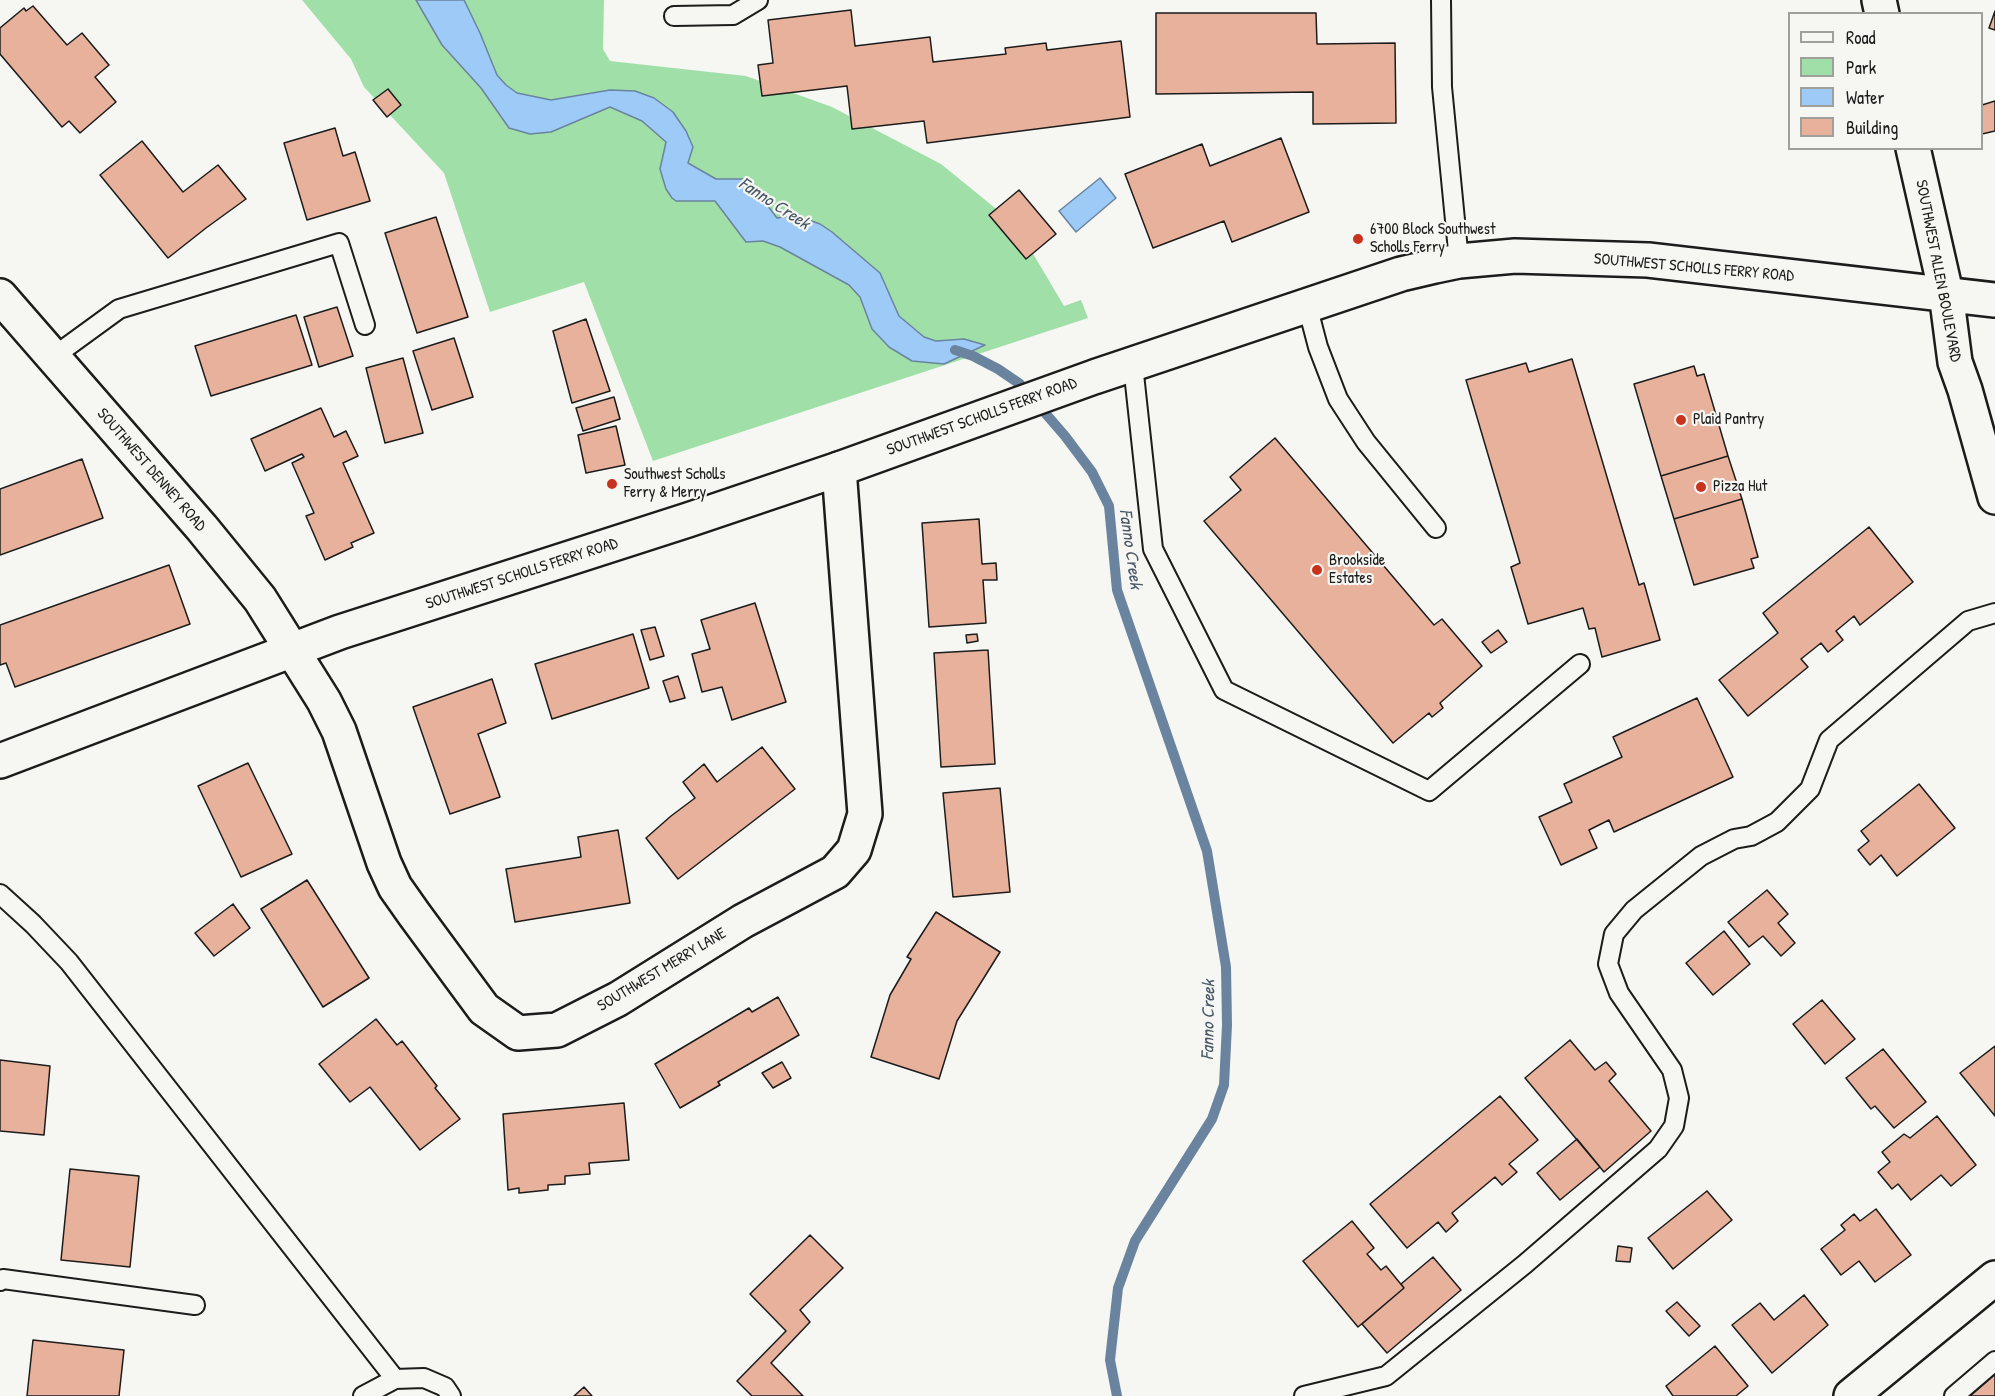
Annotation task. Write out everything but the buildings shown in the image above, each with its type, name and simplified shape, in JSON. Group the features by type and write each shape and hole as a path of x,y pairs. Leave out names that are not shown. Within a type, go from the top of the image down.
{"main road":[{"name":"SOUTHWEST ALLEN BOULEVARD","path":"1913,150 1946,293 1955,362 1995,497"},
{"name":"SOUTHWEST SCHOLLS FERRY ROAD","path":"0,761 340,632 688,520 839,469 1094,377 1401,274 1459,261 1515,255 1648,260 1995,300"},
{"name":"SOUTHWEST DENNEY ROAD","path":"0,296 224,555 260,599 292,650"},
{"name":"SOUTHWEST MERRY LANE","path":"292,650 324,701 339,731 384,863 395,887 484,1010 518,1033 557,1030 618,999 743,921 834,872 854,850 865,814 839,469"},
{"path":"1851,1396 1995,1278"}],"lane":[{"path":"674,16 733,15 758,0"},
{"path":"1442,0 1442,87 1459,261"},
{"path":"53,357 119,309 339,243 365,325"},
{"path":"1307,305 1318,347 1338,399 1366,442 1436,528"},
{"path":"1133,365 1153,549 1224,690 1429,791 1580,664"},
{"path":"1304,1396 1386,1376 1525,1264 1658,1149 1674,1126 1679,1098 1672,1070 1619,993 1608,964 1614,934 1634,910 1701,856 1734,839 1751,836 1777,822 1810,789 1829,740 1968,621 1995,613"},
{"path":"0,894 69,962 395,1379"},
{"path":"0,1281 3,1279 195,1305"},
{"path":"1954,1396 1995,1361"},
{"path":"363,1396 395,1379 424,1377 445,1387 451,1396"}],"green space":[{"path":"302,0 604,0 603,49 610,61 746,76 832,107 941,164 1016,225 1064,306 1081,300 1088,318 653,461 584,282 490,312 444,173 364,87 351,59"}],"water":[{"path":"416,0 464,0 497,75 517,93 551,100 610,90 635,91 654,98 673,112 686,131 693,147 688,163 716,179 744,179 777,218 795,215 820,224 832,232 880,273 899,316 924,337 936,341 964,339 985,345 944,364 912,361 889,347 872,329 860,297 849,285 780,247 763,241 746,242 715,201 676,201 672,198 666,189 660,169 666,142 642,121 610,107 551,132 530,134 509,128 481,88 442,45"},
{"path":"1100,178 1116,198 1076,232 1059,211"}],"waterway":[{"name":"Fanno Creek","path":"955,350 998,369 1020,384 1065,436 1092,472 1109,506 1117,590 1207,851 1226,967 1227,1025 1224,1085 1212,1119 1135,1241 1118,1288 1110,1360 1117,1396"}],"place":[{"name":"6700 Block Southwest Scholls Ferry","path":"1358,239"},
{"name":"Plaid Pantry","path":"1681,420"},
{"name":"Southwest Scholls Ferry & Merry","path":"612,484"},
{"name":"Pizza Hut","path":"1701,487"},
{"name":"Brookside Estates","path":"1317,570"}]}
